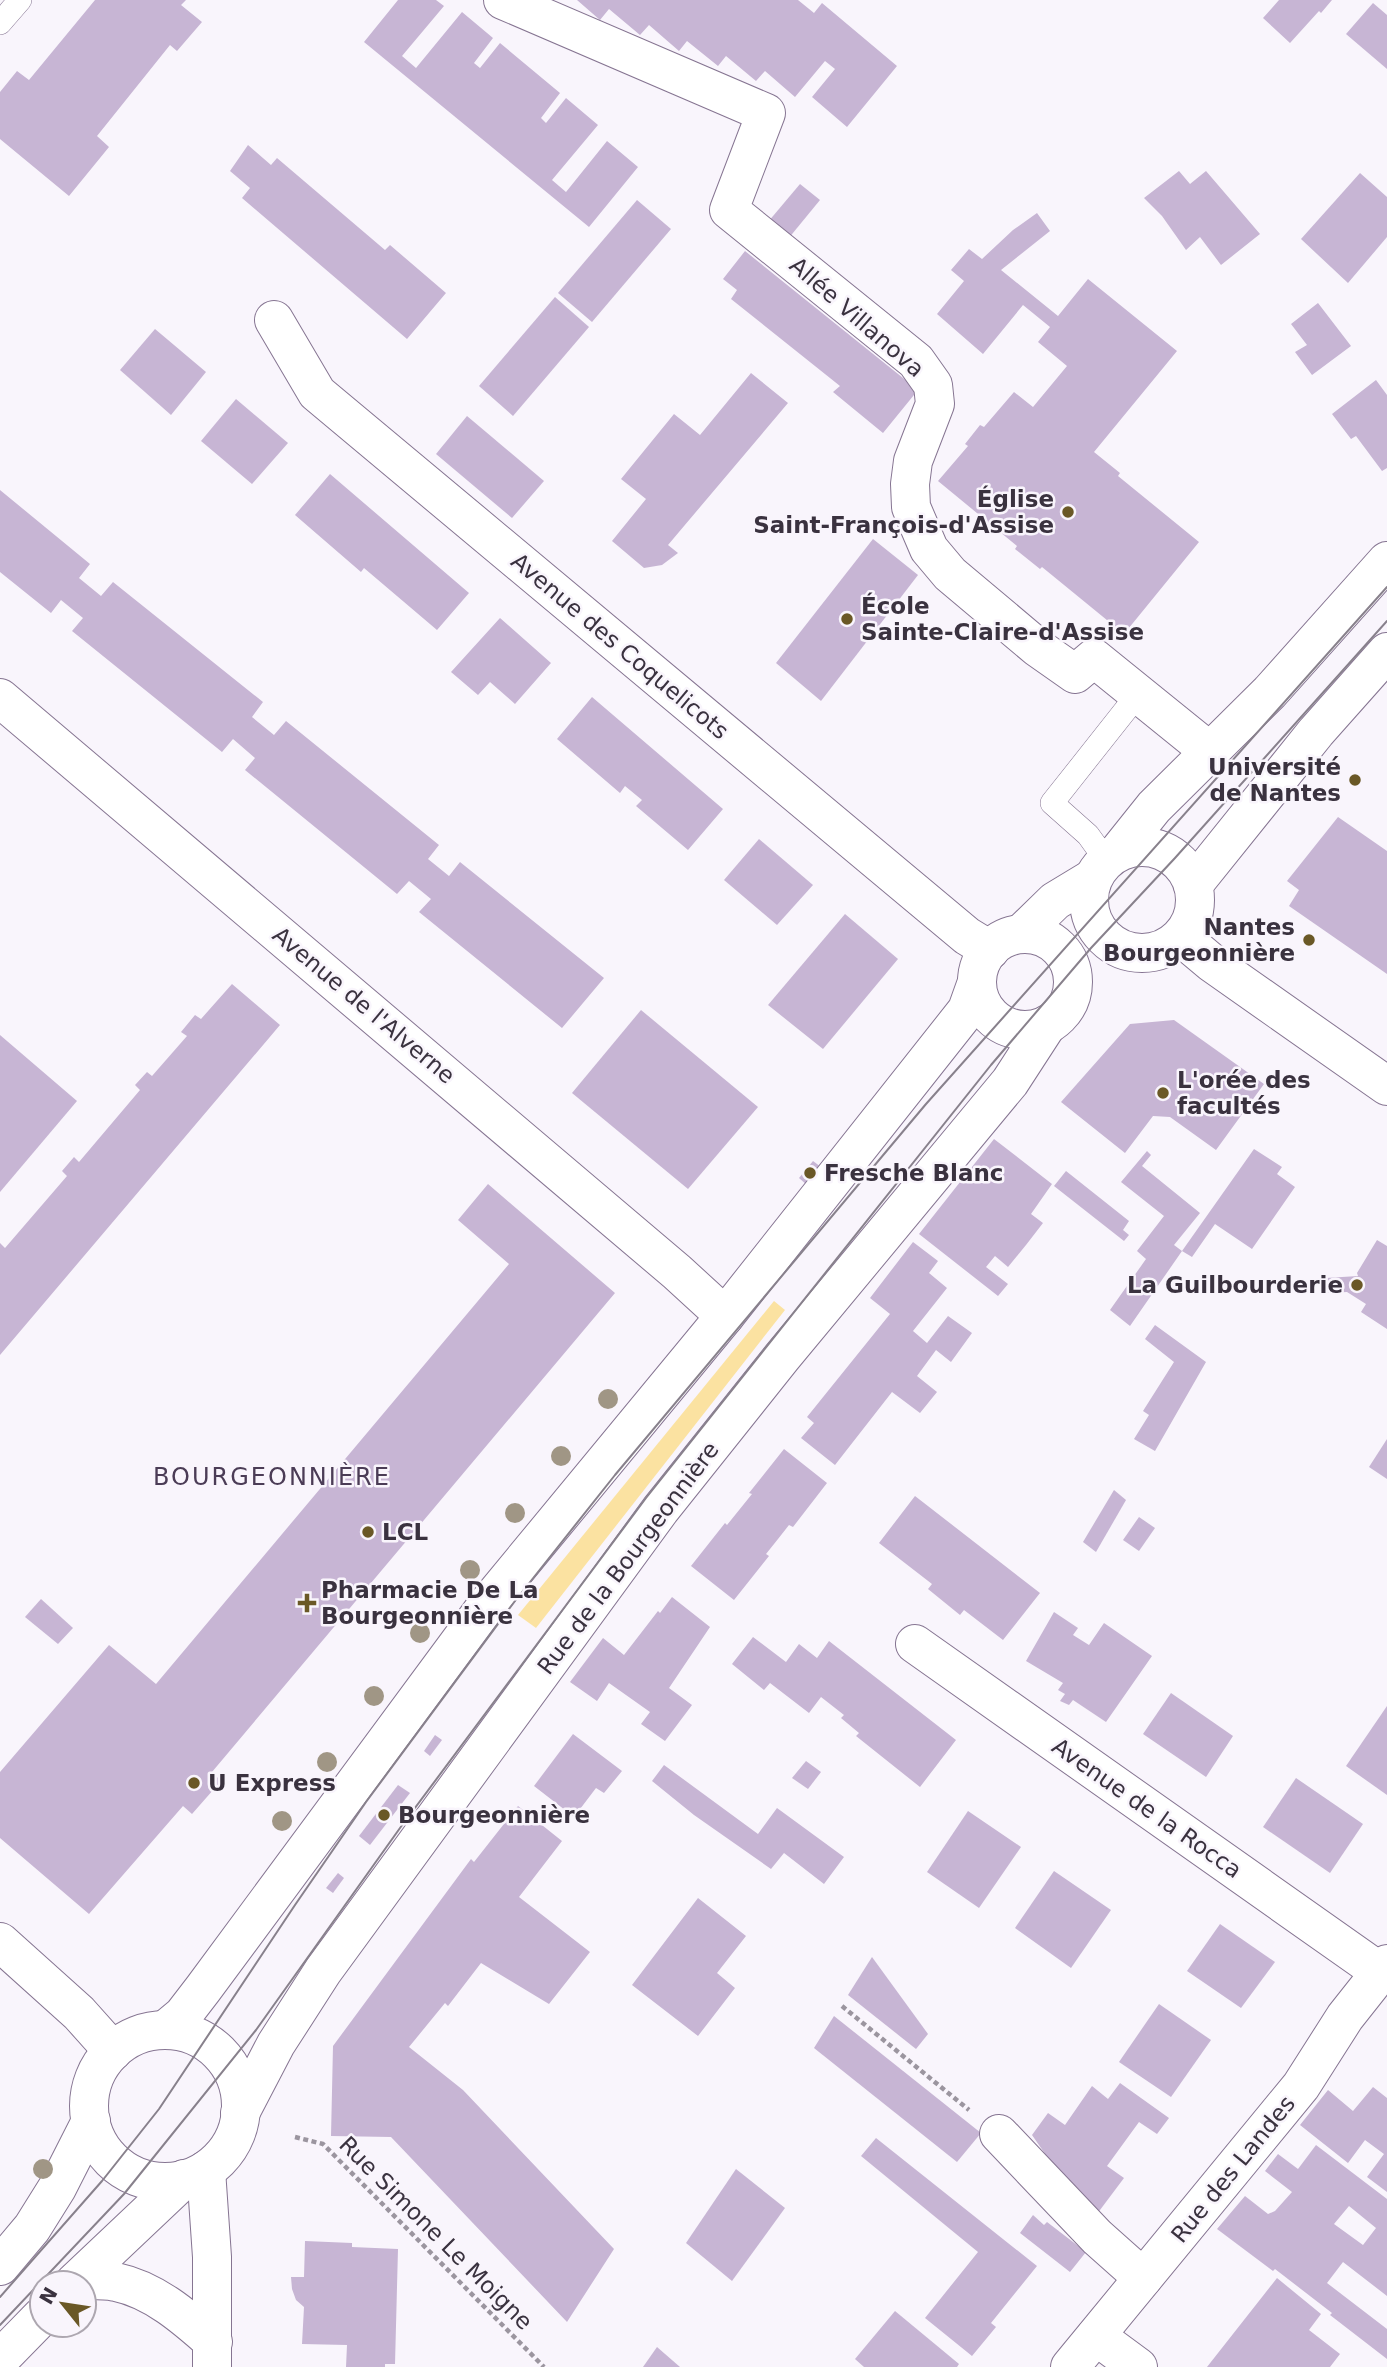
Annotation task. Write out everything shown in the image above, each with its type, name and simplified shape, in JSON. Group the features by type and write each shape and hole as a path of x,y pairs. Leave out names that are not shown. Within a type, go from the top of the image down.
{"street":[{"name":"Allée Villanova","path":"503,0 766,113 729,210 916,361 933,385 935,404 913,461 910,484 911,507 929,550 950,574 1038,648 1074,674 1094,658 1209,751"},
{"name":"Avenue des Coquelicots","path":"274,320 317,393 967,936 996,955"},
{"path":"165,2030 184,2015 489,1602 725,1315 967,1010 996,955 1055,901 1106,864 1136,847 1162,850 1180,862 1188,873 1195,899 1194,913 1181,937 1156,952 1142,953 1128,952 1108,941 1094,925 1088,899 1106,864 1154,807 1270,692 1387,561"},
{"path":"1193,886 1316,732 1387,652"},
{"name":"Avenue de l'Alverne","path":"0,698 725,1315"},
{"path":"1181,937 1212,963 1387,1086"},
{"path":"1044,938 1063,952 1072,977 1072,991 1057,1014 1034,1029 1020,1030 999,1022 983,1005 996,955 1044,938"},
{"name":"Rue de la Bourgeonnière","path":"240,2113 276,2044 323,1971 660,1510 782,1357 1010,1082 1057,1014 1128,952"},
{"name":"Avenue de la Rocca","path":"915,1644 1383,1968"},
{"path":"0,1942 79,2013 113,2051"},
{"name":"Rue des Landes","path":"1070,2367 1301,2086 1345,2017 1383,1968"},
{"path":"89,2269 230,2145 237,2130 240,2096 236,2080 224,2057 197,2037 165,2030 137,2035 113,2051 97,2072 91,2088 91,2122 103,2149 123,2169 150,2180 173,2182 195,2175"},
{"path":"0,2265 32,2228 57,2189 91,2122"},
{"path":"999,2134 1097,2238 1143,2277"},
{"path":"195,2175 212,2257 213,2355"},
{"path":"98,2281 113,2281 138,2288 180,2314 213,2355"},
{"path":"0,2359 28,2330"},
{"path":"1096,2336 1138,2367"}],"lane":[{"path":"0,23 20,0"},
{"path":"1106,864 1088,835 1052,803 1139,693"}],"path":[{"path":"842,2006 999,2134"},
{"name":"Rue Simone Le Moigne","path":"295,2137 323,2144 544,2367"}],"shaded area":[{"path":"774,1301 785,1310 536,1628 518,1615"}],"building":[{"path":"95,0 186,0 181,5 202,22 177,51 170,45 97,136 109,147 69,196 0,139 0,92 17,71 29,80"},
{"path":"398,0 436,0 444,6 402,56 416,68 462,12 493,38 474,63 480,68 500,43 560,93 541,118 546,123 566,98 598,125 552,180 566,192 607,141 638,167 589,227 364,42"},
{"path":"577,0 798,0 814,13 822,3 897,66 847,127 812,97 835,69 825,61 795,97 765,71 756,81 726,56 718,66 687,41 679,51 649,25 640,35 609,9 600,20"},
{"path":"1279,0 1332,0 1290,43 1263,18"},
{"path":"1373,3 1387,15 1387,69 1346,34"},
{"path":"248,145 271,165 277,158 385,250 390,245 446,293 407,339 242,198 250,188 230,171"},
{"path":"1179,171 1190,184 1206,171 1260,234 1221,265 1200,237 1186,250 1162,216 1144,198"},
{"path":"1360,173 1387,197 1387,237 1348,283 1301,239"},
{"path":"800,184 820,200 788,239 768,222"},
{"path":"637,200 671,229 592,322 558,293"},
{"path":"1037,213 1050,231 1001,270 1058,316 1088,279 1177,351 1094,452 1120,473 1118,476 1199,542 1124,634 1042,567 1040,569 1015,549 1017,546 938,481 968,446 965,444 980,425 984,427 1014,392 1033,407 1067,366 1038,342 1050,327 1023,305 983,354 937,314 964,281 951,270 969,249 982,259 1013,230"},
{"path":"745,251 918,390 883,433 833,392 840,386 731,299 737,290 723,279"},
{"path":"555,297 589,327 513,416 479,386"},
{"path":"1318,303 1351,346 1312,375 1295,352 1307,345 1291,324"},
{"path":"155,329 206,372 171,415 120,370"},
{"path":"751,373 788,403 668,545 678,553 662,565 644,568 612,541 646,499 621,479 674,414 700,435"},
{"path":"1376,380 1387,395 1387,468 1382,471 1356,436 1351,439 1332,414"},
{"path":"236,399 288,443 252,484 201,441"},
{"path":"467,416 544,481 512,518 436,454"},
{"path":"330,474 469,593 437,630 364,568 361,572 295,515"},
{"path":"0,490 90,564 79,578 101,596 113,582 263,702 252,717 274,735 286,721 439,845 428,859 449,876 460,862 604,978 562,1028 419,912 431,899 409,881 397,894 245,770 255,758 233,739 222,752 72,631 83,618 61,600 51,613 0,572"},
{"name":"École Sainte-Claire-d'Assise","path":"873,539 918,575 821,701 776,663"},
{"path":"500,618 551,663 515,704 490,682 478,695 451,672"},
{"path":"592,697 723,809 688,850 636,806 642,800 625,786 620,793 557,739"},
{"path":"1338,817 1387,851 1387,974 1289,906 1299,890 1287,881"},
{"path":"759,839 813,885 777,925 724,880"},
{"path":"845,914 898,959 823,1049 768,1005"},
{"path":"232,984 280,1025 0,1355 0,1243 5,1248 67,1176 62,1171 74,1157 79,1162 140,1090 135,1085 147,1072 152,1076 187,1036 181,1032 195,1015 201,1019"},
{"path":"641,1010 758,1107 688,1189 572,1093"},
{"name":"L'orée des facultés","path":"1174,1020 1264,1084 1216,1150 1170,1117 1153,1116 1125,1153 1061,1102 1130,1024"},
{"path":"0,1035 77,1101 0,1192"},
{"path":"994,1139 1052,1184 1031,1214 1043,1223 1026,1245 1008,1267 995,1256 986,1267 1008,1284 998,1296 919,1234"},
{"path":"1254,1149 1282,1167 1277,1174 1295,1187 1252,1249 1215,1224 1192,1257 1182,1251"},
{"path":"1147,1151 1151,1155 1142,1166 1200,1213 1174,1245 1182,1251 1130,1326 1110,1310 1146,1259 1137,1251 1164,1216 1121,1182"},
{"name":"Fresche Blanc","path":"813,1161 821,1167 807,1185 799,1178"},
{"path":"1066,1171 1129,1221 1123,1230 1129,1235 1124,1241 1054,1186"},
{"path":"488,1184 615,1293 212,1772 221,1781 192,1814 183,1806 89,1914 0,1838 0,1772 109,1645 156,1684 509,1264 458,1220"},
{"name":"La Guilbourderie","path":"1377,1240 1387,1246 1387,1329 1361,1312 1366,1304 1347,1292 1327,1293 1326,1278 1358,1276 1357,1273"},
{"path":"913,1242 938,1261 929,1273 947,1288 913,1331 927,1343 948,1316 972,1333 951,1362 936,1350 917,1376 937,1392 920,1413 892,1392 835,1465 801,1438 814,1423 807,1417 890,1314 870,1298"},
{"path":"1155,1325 1206,1362 1155,1451 1134,1439 1149,1415 1143,1411 1174,1362 1145,1339"},
{"path":"1387,1439 1387,1479 1369,1467"},
{"path":"784,1449 827,1483 793,1527 789,1525 766,1554 769,1556 734,1600 691,1566 752,1494 749,1493"},
{"path":"1114,1490 1126,1500 1096,1552 1083,1542"},
{"path":"915,1496 1040,1593 1003,1640 964,1610 960,1615 928,1589 932,1584 879,1543"},
{"path":"1139,1517 1155,1528 1139,1551 1123,1540"},
{"path":"672,1597 710,1627 669,1688 692,1705 665,1741 641,1724 650,1712 609,1683 597,1701 570,1682 603,1638 624,1655"},
{"path":"41,1599 73,1628 58,1644 25,1617"},
{"path":"1054,1612 1078,1628 1073,1635 1089,1645 1104,1623 1152,1656 1106,1722 1073,1700 1069,1705 1060,1701 1065,1694 1058,1690 1063,1683 1026,1661"},
{"path":"753,1637 786,1662 799,1644 817,1658 829,1641 956,1740 920,1787 856,1736 859,1733 841,1718 844,1715 821,1697 809,1713 770,1683 764,1690 732,1664"},
{"path":"1171,1693 1233,1736 1206,1777 1143,1734"},
{"path":"1387,1706 1387,1795 1346,1766"},
{"path":"573,1734 622,1771 604,1793 596,1788 574,1817 534,1786"},
{"path":"435,1735 442,1740 430,1756 424,1751"},
{"path":"806,1761 821,1772 808,1789 792,1778"},
{"path":"664,1765 758,1834 777,1808 844,1857 824,1884 784,1853 771,1869 694,1815 652,1781"},
{"path":"1296,1778 1363,1824 1330,1873 1263,1827"},
{"name":"Bourgeonnière","path":"398,1785 410,1793 370,1845 359,1836"},
{"path":"518,1806 562,1841 519,1897 590,1952 549,2004 481,1963 448,2006 445,2003 409,2047 463,2090 614,2249 567,2322 391,2137 331,2136 333,2046 471,1859 474,1862"},
{"path":"968,1811 1021,1847 979,1908 927,1872"},
{"path":"1054,1871 1111,1910 1071,1968 1015,1928"},
{"path":"338,1873 344,1878 333,1893 326,1888"},
{"path":"698,1898 746,1936 717,1973 735,1988 698,2036 632,1985"},
{"path":"1220,1924 1275,1962 1241,2008 1187,1971"},
{"path":"872,1957 928,2034 916,2049 848,1995"},
{"path":"1159,2004 1211,2040 1171,2097 1119,2062"},
{"path":"834,2016 981,2133 957,2162 814,2048"},
{"path":"1120,2083 1169,2118 1157,2134 1139,2122 1107,2166 1124,2178 1097,2214 1057,2171 1032,2135 1048,2113 1065,2125 1092,2086 1108,2099"},
{"path":"1373,2087 1387,2098 1387,2192 1367,2177 1384,2154 1365,2140 1348,2163 1300,2125 1328,2090 1353,2111"},
{"path":"876,2138 1037,2266 991,2323 996,2327 972,2356 925,2318 978,2252 861,2156"},
{"path":"1316,2145 1387,2199 1387,2296 1343,2262 1327,2283 1387,2329 1387,2359 1275,2269 1273,2271 1217,2229 1245,2196 1268,2214 1275,2211 1292,2192 1265,2171 1278,2154 1298,2169","holes":["1349,2206 1376,2228 1363,2245 1334,2224"]},
{"path":"736,2169 785,2208 732,2281 686,2243"},
{"path":"1033,2215 1044,2225 1047,2222 1086,2252 1070,2272 1020,2233"},
{"path":"305,2241 398,2249 395,2364 385,2364 385,2367 346,2367 347,2345 302,2344 304,2307 296,2300 291,2277 304,2277"},
{"path":"1277,2278 1321,2314 1309,2330 1340,2354 1330,2367 1207,2367"},
{"path":"895,2311 959,2364 957,2367 864,2367 855,2359"},
{"path":"657,2347 680,2367 643,2367"}],"tram line":[{"path":"0,2297 102,2181 159,2109 366,1802 515,1601 615,1475 926,1104 1387,587"},
{"path":"0,2325 124,2194 256,2030 400,1828 646,1498 991,1065 1091,948 1387,621"}],"place":[{"name":"Église Saint-François-d'Assise","path":"1068,512"},
{"name":"École Sainte-Claire-d'Assise","path":"847,619"},
{"name":"Université de Nantes","path":"1355,780"},
{"name":"Nantes Bourgeonnière","path":"1309,940"},
{"name":"L'orée des facultés","path":"1163,1093"},
{"name":"Fresche Blanc","path":"810,1173"},
{"name":"La Guilbourderie","path":"1357,1285"},
{"name":"LCL","path":"368,1532"},
{"name":"Pharmacie De La Bourgeonnière","path":"307,1603"},
{"name":"U Express","path":"194,1783"},
{"name":"Bourgeonnière","path":"384,1815"}],"district":[{"name":"BOURGEONNIÈRE","path":"272,1477"}]}
